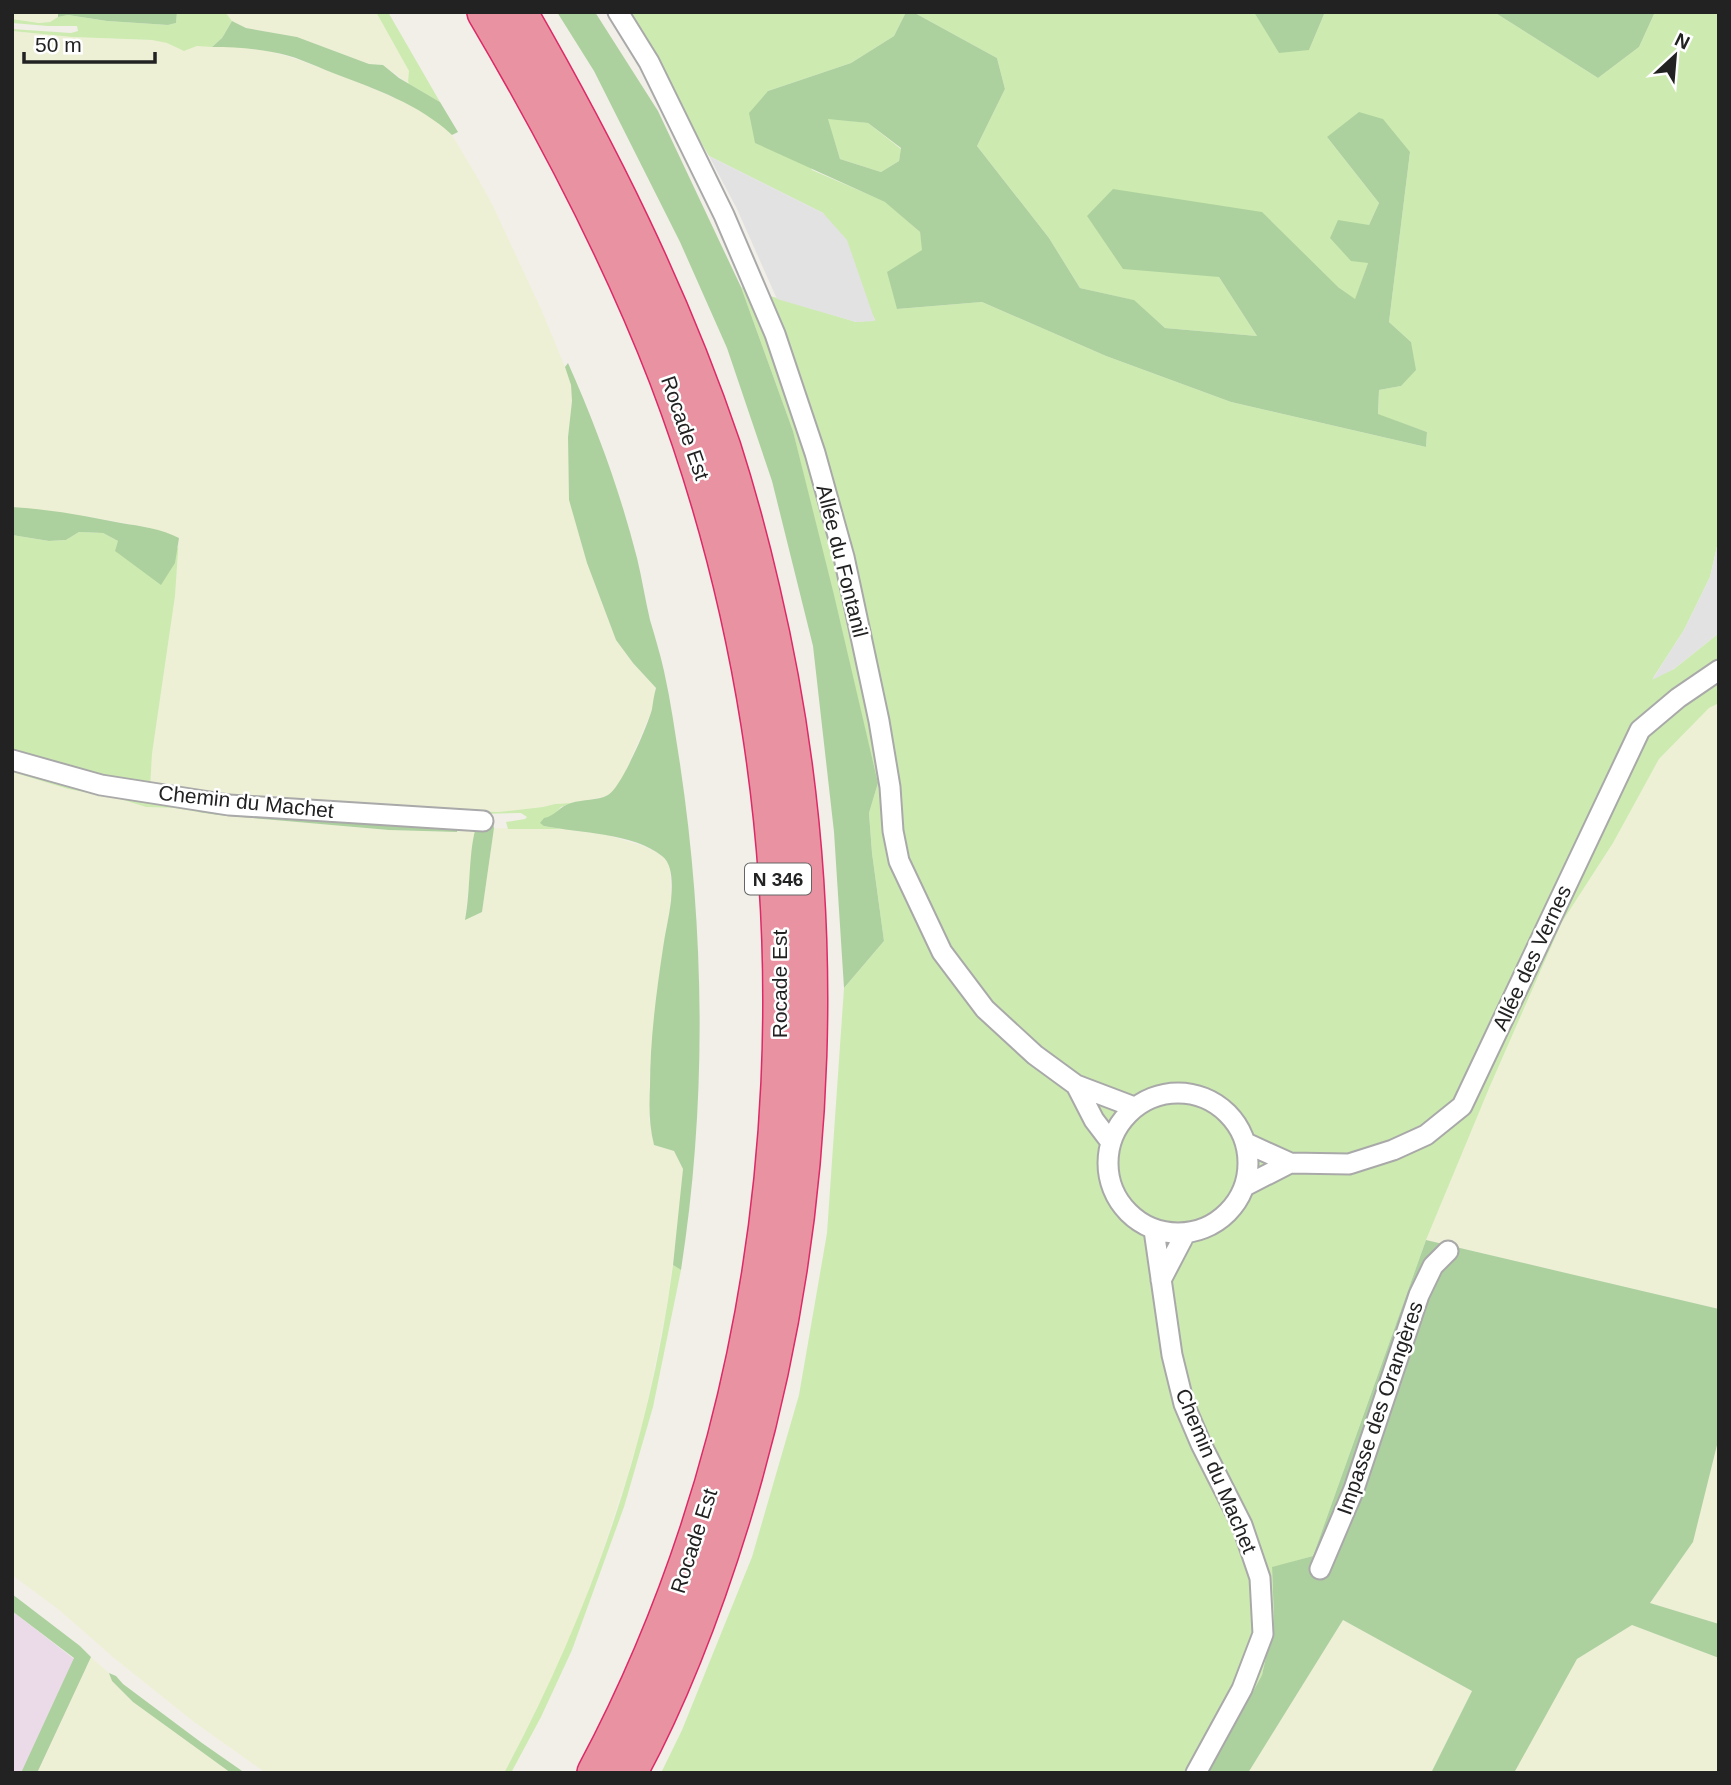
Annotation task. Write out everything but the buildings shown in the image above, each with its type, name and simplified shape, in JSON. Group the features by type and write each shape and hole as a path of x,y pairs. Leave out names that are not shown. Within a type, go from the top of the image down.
{"highway":[{"name":"Rocade Est","path":"486,12 566,153 605,233 641,311 697,460 736,599 751,671 773,822 778,886 782,1009 779,1108 765,1246 743,1366 720,1460 675,1601 648,1668 596,1773"},
{"name":"Rocade Est","path":"518,12 612,183 644,251 692,363 723,451 747,530 772,636 789,733 804,864 810,1008 806,1110 792,1250 783,1307 747,1465 718,1561 683,1655 628,1773"}],"street":[{"name":"Allée du Fontanil","path":"618,12 649,62 724,215 775,334 815,453 844,557 879,721 899,861 942,952 985,1009 1035,1055 1076,1085 1134,1107"},
{"name":"Allée des Vernes","path":"1246,1143 1290,1163 1349,1164 1393,1150 1426,1135 1462,1105 1640,730 1678,698 1719,670"},
{"name":"Chemin du Machet","path":"12,760 101,785 229,805 483,821"},
{"name":"Allée du Fontanil","path":"1076,1085 1094,1120 1110,1141"},
{"path":"1177,1092 1199,1096 1220,1106 1236,1122 1246,1143 1248,1165 1245,1186 1236,1204 1222,1218 1205,1228 1185,1234 1170,1234 1154,1230 1135,1220 1120,1204 1110,1185 1107,1163 1110,1141 1119,1122 1134,1107 1154,1096 1177,1092"},
{"name":"Allée des Vernes","path":"1245,1186 1290,1163"},
{"name":"Chemin du Machet","path":"1154,1230 1172,1354 1184,1404 1242,1525 1260,1578 1263,1634 1242,1689 1196,1773"},
{"path":"1161,1280 1185,1234"},
{"name":"Impasse des Orangères","path":"1320,1569 1354,1489 1419,1295 1433,1266 1448,1251"}],"shaded area":[{"path":"709,156 823,213 847,240 875,321 856,322 777,299 737,209"},
{"path":"1719,538 1719,633 1674,669 1652,680 1684,630 1710,577"},
{"path":"12,1611 87,1669 37,1773 12,1773"}],"green space":[{"path":"12,12 58,12 58,17 50,22 39,23 12,19"},
{"path":"58,12 177,12 176,23 168,25 68,15 58,17"},
{"path":"177,12 225,12 232,21 222,38 212,47 197,46 184,51 152,40 72,37 12,31 78,31 77,26 12,23 12,19 39,23 68,15 168,25 176,23"},
{"path":"224,12 376,12 409,71 409,84 383,65 369,64 297,37 246,28 232,21"},
{"path":"376,12 388,12 440,102 409,84 409,71"},
{"path":"557,12 595,12 658,111 741,287 793,431 878,783 869,813 884,941 844,988 834,832 813,646 772,481 727,348 680,242 594,71"},
{"path":"624,12 906,12 894,36 851,63 768,91 812,170 886,202 920,232 923,250 897,309 982,302 1106,356 1231,402 1426,447 1427,432 1378,415 1379,390 1401,386 1411,342 1389,322 1410,152 1327,137 1379,203 1369,225 1368,263 1355,300 1338,287 1219,277 1257,336 1165,328 1133,300 1080,288 1049,238 977,146 1005,89 997,58 913,12 1254,12 1309,50 1325,12 1494,12 1598,78 1639,47 1655,12 1719,12 1719,538 1710,577 1684,630 1653,678 1674,669 1719,633 1719,703 1709,708 1659,759 1613,843 1562,922 1426,1240 1313,1556 1272,1568 1274,1620 1262,1675 1208,1773 661,1773 682,1730 752,1557 799,1395 827,1233 844,988 884,941 869,813 878,783 793,431 741,287 856,322 875,320 823,213 709,156"},
{"path":"906,12 913,12 997,58 1005,89 977,146 1049,238 1080,288 1134,300 1165,328 1257,336 1219,277 1123,269 1087,216 1113,189 1262,212 1338,287 1355,299 1368,263 1351,261 1330,238 1338,220 1369,225 1379,203 1327,137 1359,112 1383,119 1410,152 1389,322 1411,342 1416,370 1401,386 1379,390 1378,414 1427,432 1426,447 1231,402 1106,356 982,302 897,309 887,272 922,250 920,232 885,202 755,143 749,113 768,91 851,63 894,36","holes":["828,119 868,123 901,148 899,161 881,172 840,159"]},
{"path":"1254,12 1325,12 1309,50 1279,53"},
{"path":"1494,12 1655,12 1639,47 1598,78"},
{"path":"232,21 246,28 297,37 369,64 383,65 399,78 440,102 458,132 452,135 425,114 396,98 295,58 280,53 212,47 222,38"},
{"path":"12,31 72,37 152,40 168,43 184,51 197,46 238,47 274,52 402,101 437,121 452,135 493,206 565,367 571,385 572,401 568,437 569,500 587,563 616,640 656,688 651,712 624,775 611,794 572,803 498,812 409,809 398,804 361,806 150,789 152,754 175,596 179,538 150,528 12,507"},
{"path":"827,118 868,123 901,149 899,161 881,172 840,159"},
{"path":"568,363 607,459 637,558 669,694 688,827 698,954 699,1081 681,1270 673,1265 683,1169 674,1151 654,1145 650,1109 654,1017 672,890 669,865 650,848 622,838 544,826 540,823 567,804 604,797 613,790 627,769 645,728 656,688 616,640 587,563 569,500 568,437 572,401 571,385 565,367"},
{"path":"12,507 67,513 165,532 179,538 175,563 161,585 115,551 118,541 103,533 79,532 66,540 49,541 12,535"},
{"path":"79,532 103,533 118,541 178,548 179,538 175,596 152,754 150,789 376,807 398,804 409,809 498,812 572,803 561,807 544,826 562,829 508,829 506,822 527,817 521,813 477,814 152,792 12,757 12,535 49,541 66,540"},
{"path":"1719,703 1719,1309 1426,1240 1562,922 1613,843 1659,759 1709,708"},
{"path":"12,766 203,806 198,812 146,807 68,789 12,772"},
{"path":"12,772 68,789 146,807 389,830 457,832 459,823 476,826 465,919 482,912 494,828 562,829 607,835 644,846 663,856 668,863 671,899 656,998 649,1119 654,1145 674,1151 683,1169 667,1306 644,1419 602,1553 575,1627 504,1773 266,1773 194,1722 58,1609 12,1575"},
{"path":"203,806 459,823 457,832 389,830 198,812"},
{"path":"477,824 493,824 494,828 482,912 465,920 472,846"},
{"path":"1426,1240 1719,1309 1719,1437 1693,1542 1650,1603 1719,1624 1719,1658 1632,1625 1577,1659 1514,1773 1431,1773 1472,1691 1343,1620 1248,1773 1208,1773 1262,1675 1274,1620 1272,1567 1313,1556"},
{"path":"673,1265 681,1270 653,1407 624,1507 572,1650 511,1773 504,1773 563,1652 612,1526 649,1397"},
{"path":"1719,1437 1719,1624 1650,1603 1693,1542"},
{"path":"12,1594 91,1657 37,1773 21,1773 74,1658 12,1611"},
{"path":"1343,1620 1472,1691 1431,1773 1248,1773"},
{"path":"1632,1625 1719,1658 1719,1773 1514,1773 1577,1659"},
{"path":"91,1657 109,1673 112,1681 133,1702 231,1773 37,1773"},
{"path":"109,1673 245,1773 231,1773 133,1702 112,1681"}]}
